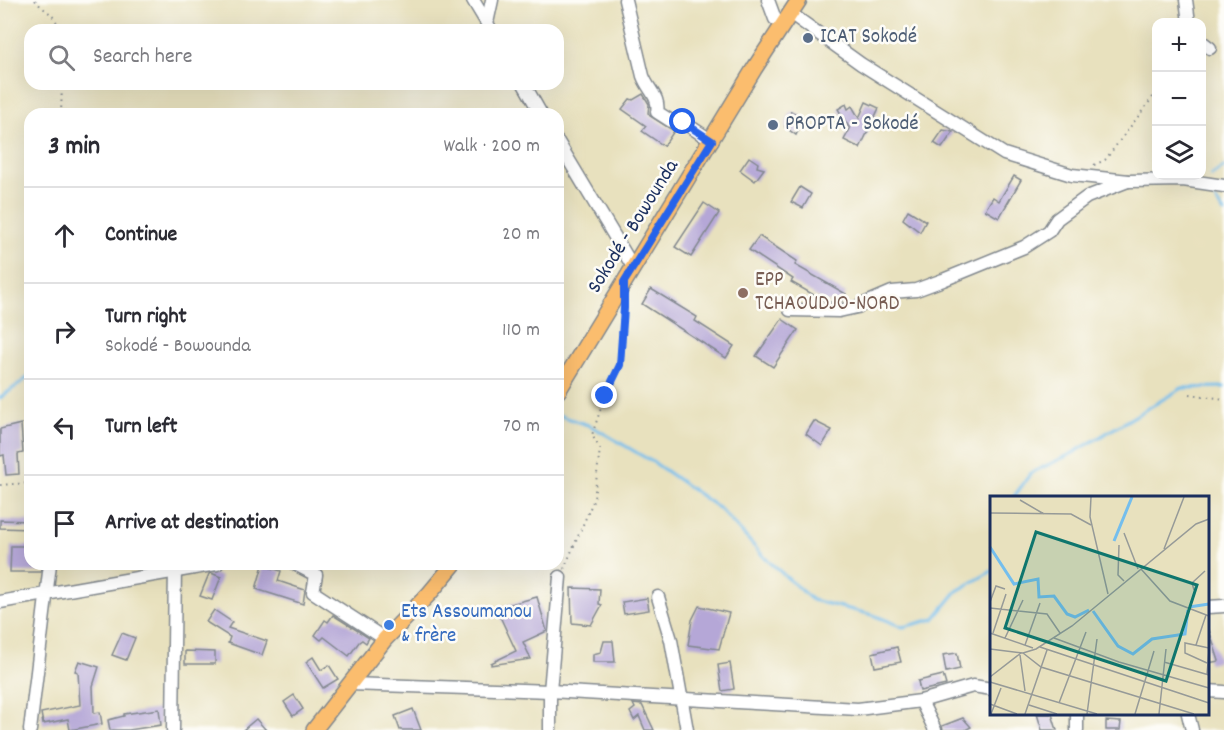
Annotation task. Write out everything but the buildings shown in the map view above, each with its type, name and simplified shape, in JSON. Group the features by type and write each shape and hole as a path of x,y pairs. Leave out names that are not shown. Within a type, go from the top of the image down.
{"main road":[{"name":"Sokodé - Bowounda","path":"564,381 754,69 799,0"},
{"path":"314,730 386,639 449,570"}],"street":[{"path":"473,0 487,24"},
{"path":"489,24 492,0"},
{"path":"625,0 643,76 646,85 659,104 657,112 671,121 683,122 712,141"},
{"path":"768,0 775,19 787,19 1004,154 1072,175 1129,181 1183,180 1215,184"},
{"path":"1186,0 1188,18"},
{"path":"528,90 538,108"},
{"path":"564,152 633,267"},
{"path":"790,310 839,311 856,307 892,292 916,290 943,280 1024,248 1049,231 1057,219 1087,197 1129,181"},
{"path":"30,730 49,570"},
{"path":"0,602 165,570"},
{"path":"173,730 175,570"},
{"path":"306,570 316,575 313,592 386,639"},
{"path":"550,730 550,691 560,577"},
{"path":"658,597 671,640 687,730"},
{"path":"1209,607 1224,606"},
{"path":"350,684 550,691 858,709 921,701 973,687 990,689"},
{"path":"1209,691 1224,692"},
{"path":"921,701 935,730"},
{"path":"1188,715 1192,730"}],"path":[{"path":"35,0 53,15 57,24"},
{"path":"61,108 62,90"},
{"path":"1072,175 1105,160 1152,98"},
{"path":"564,568 594,499 600,449 592,435 605,396 620,365 624,308"},
{"path":"1190,394 1224,399"},
{"path":"0,485 24,483"},
{"path":"560,577 563,570"}],"waterway":[{"path":"1211,176 1224,167"},
{"path":"1208,189 1224,213"},
{"path":"0,398 24,380"},
{"path":"1014,496 1031,473 1073,453 1182,388 1224,387"},
{"path":"564,417 600,431 656,464 720,509 764,557 812,600 873,615 903,627 934,619 957,591 990,572"}],"place":[{"name":"ICAT Sokodé","path":"808,38"},
{"name":"PROPTA - Sokodé","path":"773,125"},
{"name":"EPP TCHAOUDJO-NORD","path":"743,293"},
{"name":"Ets Assoumanou & frère","path":"389,625"}],"route":[{"path":"605,396 620,365 624,282 712,141 683,122"}]}
